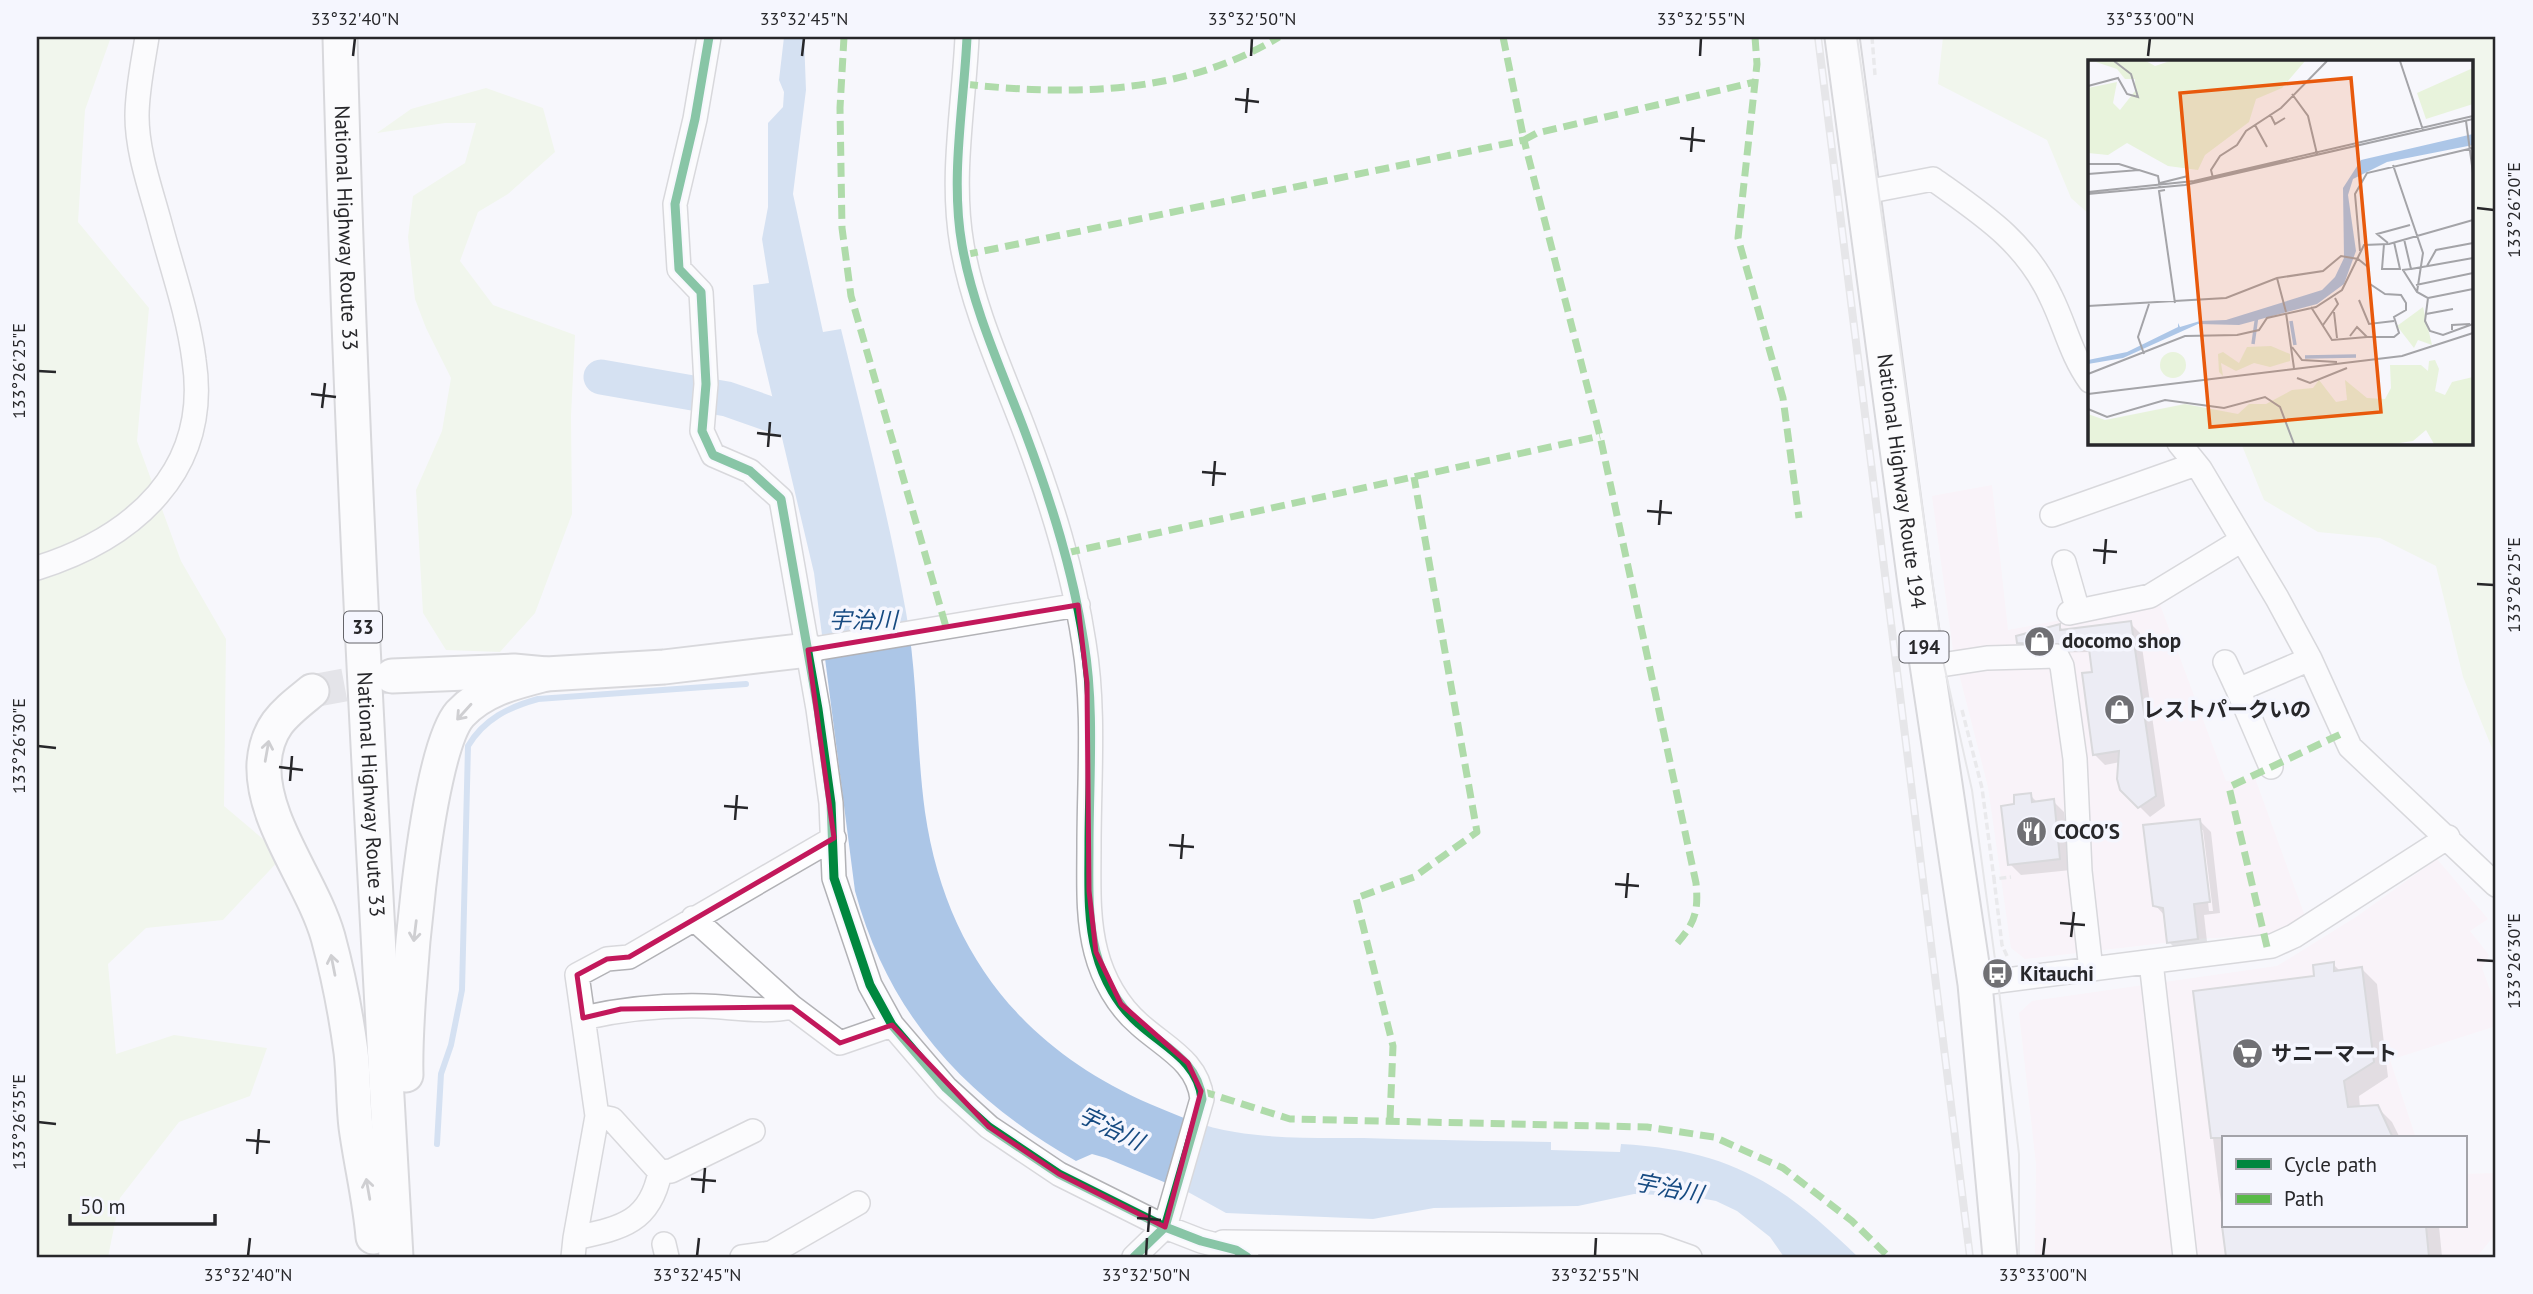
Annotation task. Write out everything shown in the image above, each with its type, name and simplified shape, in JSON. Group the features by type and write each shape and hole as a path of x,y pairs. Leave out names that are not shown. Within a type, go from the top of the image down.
{"highway":[{"name":"National Highway Route 33","path":"340,37 346,250 381,1004 396,1257"},
{"name":"National Highway Route 194","path":"1842,37 1860,193 1939,665 1975,984 2000,1257"},
{"name":"33","path":"392,676 514,671 546,674 664,667 808,650"},
{"name":"33","path":"394,1216 408,1139 405,1036 412,960 436,781 446,734 459,715 478,697 500,687 546,674"},
{"path":"312,691 279,719 268,741 265,782 274,813 308,883 328,937 351,1053 356,1127 369,1194 375,1257"}],"street":[{"path":"37,568 94,546 137,518 177,467 196,401 195,360 144,161 137,117 147,37"},
{"path":"709,37 695,119 675,204 678,269 701,292 706,384 702,431 713,455 750,471 780,499 808,650 834,838 834,878 870,985 892,1025 947,1088 989,1127 1059,1174 1168,1218 1201,1241 1236,1250 1247,1257"},
{"path":"967,37 957,184 964,255 987,332 1053,507 1078,606 1087,683 1089,891 1096,952 1105,979 1138,1024 1188,1063 1202,1099 1168,1218 1134,1257"},
{"path":"1860,193 1933,180 1990,219 2029,256 2052,297 2078,363 2088,378"},
{"path":"2180,444 2196,464 2310,659 2350,747 2496,885"},
{"path":"2052,515 2196,464"},
{"path":"2064,562 2073,612 2150,596 2242,540"},
{"path":"808,650 1078,606"},
{"path":"1939,665 1987,658 2057,656 2062,666 2075,759 2080,871 2091,970"},
{"path":"2238,691 2310,659"},
{"path":"2225,662 2271,767"},
{"path":"1975,984 2272,946 2294,936 2448,837"},
{"path":"574,1247 597,1116 577,975 607,959 629,957 692,918 834,838"},
{"path":"692,918 792,1007 840,1043 892,1025"},
{"path":"2151,962 2185,1257"},
{"path":"583,1018 621,1009 700,1006 778,1010 792,1007"},
{"path":"597,1116 612,1119 660,1172"},
{"path":"660,1172 671,1171 753,1131"},
{"path":"574,1247 640,1215 655,1198 660,1172"},
{"path":"742,1257 771,1253 858,1203"},
{"path":"1201,1241 1659,1247 1690,1257"}],"path":[{"path":"1939,665 1982,788 2002,945 2007,956"},
{"path":"1994,879 2011,877"}],"highlighted area":[{"path":"1078,605 1087,683 1089,891 1096,952 1121,1004 1188,1063 1201,1091 1165,1227 1059,1174 989,1127 892,1025 840,1043 792,1007 621,1009 583,1018 577,975 607,959 629,957 834,838 808,650"}],"shaded area":[{"path":"1992,485 2008,630 2159,602 2226,781 2255,778 2306,919 2264,935 2198,939 2025,959 2011,948 1988,787 1953,650 1932,496"},
{"path":"2437,859 2488,919 2470,931 2489,955 2482,968 2496,1006 2496,1026 2390,1060 2415,1136 2222,1136 2222,1228 2466,1228 2466,1174 2496,1173 2496,1233 2477,1257 2035,1257 2036,1164 2019,1013 2032,1001 2277,966 2356,917"}],"green space":[{"path":"37,37 111,37 85,110 78,222 149,308 137,441 181,561 226,639 224,806 283,856 223,920 146,928 108,964 116,1054 174,1035 267,1048 250,1096 179,1122 120,1198 108,1257 37,1257"},
{"path":"1943,37 2496,37 2496,758 2463,677 2436,566 2380,538 2318,532 2264,500 2241,444 2474,444 2474,60 2088,60 2088,213 2071,198 2047,140 1938,84"},
{"path":"486,88 543,108 555,152 508,194 478,212 460,261 493,305 575,335 571,416 572,514 535,613 500,652 446,650 423,613 416,490 442,431 451,378 415,299 408,237 413,196 465,163 476,123 445,123 377,133 411,109"}],"water":[{"name":"宇治川","path":"784,37 804,37 806,90 793,194 823,332 841,329 892,541 910,637 922,787 935,862 950,908 971,950 997,989 1027,1023 1063,1054 1104,1081 1150,1104 1202,1124 1235,1132 1283,1137 1551,1142 1551,1150 1620,1152 1621,1144 1693,1154 1752,1175 1778,1190 1804,1209 1858,1257 1784,1257 1770,1237 1737,1211 1716,1201 1689,1196 1634,1194 1578,1206 1434,1208 1373,1219 1226,1213 1188,1192 1106,1158 1092,1154 1076,1161 1000,1110 967,1081 937,1049 911,1015 888,977 870,936 855,891 814,573 757,332 753,285 769,283 762,239 768,207 768,123 783,107 784,92 779,80"}],"building":[{"path":"2131,621 2156,796 2138,808 2120,790 2117,779 2119,751 2093,755 2082,673 2092,672 2088,641 2065,645 2017,643 2016,636 2060,624 2060,630"},
{"name":"COCO'S","path":"2031,793 2032,802 2054,799 2060,859 2008,865 2001,806 2014,804 2014,795"},
{"path":"2200,819 2210,902 2194,904 2198,939 2167,943 2163,908 2153,906 2143,825"},
{"path":"2334,962 2334,971 2362,967 2374,1062 2344,1081 2348,1107 2378,1105 2392,1136 2211,1138 2193,991 2314,976 2313,965"},
{"path":"2222,1228 2426,1228 2429,1257 2226,1257"}],"waterway":[{"path":"601,377 727,399 822,432"},
{"path":"437,1144 441,1074 451,1045 462,990 468,746 474,737 498,715 538,699 746,684"}],"tunnel":[{"path":"312,691 392,676"}],"tram line":[{"path":"1857,37 1944,665 1972,790 1997,974 2019,1154 2019,1257"}],"railway":[{"path":"1818,37 1970,1257"}],"marked path":[{"path":"844,37 840,108 842,228 851,296 946,627"},
{"path":"964,84 1045,90 1126,87 1205,71 1243,56 1279,37"},
{"path":"1503,37 1524,140 1537,133 1755,82"},
{"path":"1755,37 1757,64 1738,238 1783,398 1799,518"},
{"path":"964,255 1524,140 1600,436 1696,883 1697,903 1694,918 1674,947"},
{"path":"1066,553 1600,436"},
{"path":"1390,1119 1393,1046 1356,898 1414,877 1477,832 1414,477"},
{"path":"2267,947 2229,787 2343,733"},
{"path":"1201,1091 1290,1119 1647,1127 1714,1137 1783,1168 1852,1221 1889,1257"}],"cycle path":[{"path":"709,37 695,119 675,204 679,269 701,292 706,384 702,431 713,455 750,471 781,499 818,709 831,803 834,878 870,985 892,1025 946,1088 989,1127 1059,1174 1165,1227 1201,1241 1236,1250 1247,1257"},
{"path":"967,37 957,193 962,245 973,293 1052,510 1079,616 1089,693 1089,886 1093,939 1103,972 1118,1000 1131,1017 1187,1065 1194,1074 1202,1099 1165,1227 1134,1257"}],"place":[{"name":"docomo shop","path":"2039,641"},
{"name":"レストパークいの","path":"2120,710"},
{"name":"COCO'S","path":"2031,832"},
{"name":"Kitauchi","path":"1997,974"},
{"name":"サニーマート","path":"2248,1054"}]}
